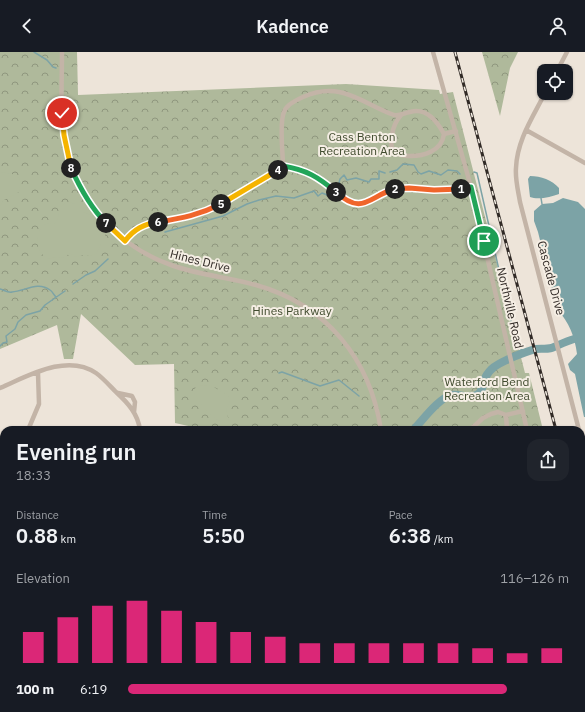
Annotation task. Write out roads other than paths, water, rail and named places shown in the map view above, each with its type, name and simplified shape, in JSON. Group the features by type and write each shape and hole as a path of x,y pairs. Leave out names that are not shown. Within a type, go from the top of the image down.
{"street":[{"name":"Hines Drive","path":"62,52 62,122 66,150 80,187 103,220 125,241 160,262 187,270 269,289 291,298 312,312 338,335 360,364 372,393 380,426"},
{"name":"Northville Road","path":"433,52 471,187 527,426"},
{"path":"561,64 567,52"},
{"path":"283,166 283,112 288,106 298,99 309,94 323,92 346,93 389,114 401,116"},
{"name":"Cascade Drive","path":"542,100 519,144 516,181 520,202 579,426"},
{"path":"414,111 425,112 437,123 444,134 444,138 432,151 415,157 402,156 396,153 391,144 392,129 395,121 401,116 414,111"},
{"path":"526,130 585,162"},
{"path":"444,134 456,131"},
{"path":"125,241 133,232 146,224 192,216 224,203 283,166 304,170 325,183 348,201 360,203 371,201 383,194 399,188 434,190 471,187"},
{"path":"0,388 59,366 72,365 84,367 96,373 118,393 134,412 139,421 140,426"},
{"path":"30,426 39,404 38,373"},
{"path":"118,393 132,396 136,402 134,412"},
{"path":"474,426 483,418 491,414 498,412 506,415 523,411"},
{"path":"506,415 507,426"}],"water":[{"path":"530,176 550,181 559,188 559,194 541,198 530,197 528,179"},
{"path":"563,198 578,202 585,209 585,417 575,374 570,370 568,364 577,354 575,342 568,324 557,309 534,221 534,211 542,204 553,203"}],"waterway":[{"path":"34,52 56,68"},
{"path":"390,172 397,170 403,164 414,165 421,174 429,171 441,175 448,170 457,171 460,174"},
{"path":"337,191 340,179 344,175 347,180 356,178 369,182 371,179 379,179 379,171 385,173"},
{"path":"474,172 477,173 509,314 523,354"},
{"path":"165,232 223,216 247,204 276,196 294,198 314,191 318,196 322,193 330,196 334,195"},
{"path":"541,198 542,204"},
{"path":"73,284 95,271 108,259"},
{"path":"0,289 10,292 41,286 50,290 56,297"},
{"path":"0,346 7,342 6,336 15,329 18,322 26,315 40,311 45,305 65,291"},
{"path":"417,426 436,405 446,397 451,395 475,396 478,394 482,389 485,378 498,364 526,352 536,349 552,348 574,339"},
{"path":"279,373 282,372 320,386 339,380 359,396"}],"railway":[{"path":"455,52 555,426"}],"park label":[{"name":"Cass Benton Recreation Area","path":"362,144"},
{"name":"Hines Parkway","path":"292,311"},
{"name":"Waterford Bend Recreation Area","path":"487,389"}]}
